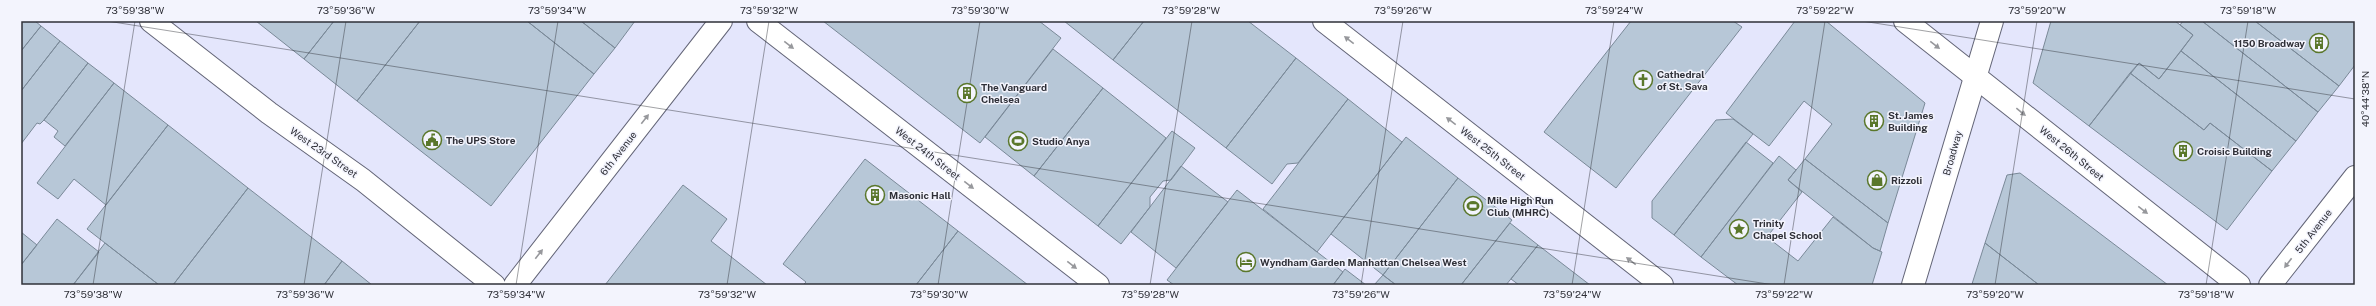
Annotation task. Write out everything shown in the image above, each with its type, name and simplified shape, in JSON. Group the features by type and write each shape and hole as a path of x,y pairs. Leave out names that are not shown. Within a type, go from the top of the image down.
{"street":[{"name":"West 23rd Street","path":"151,21 274,117 364,180 494,285"},
{"name":"6th Avenue","path":"515,285 721,21"},
{"name":"West 24th Street","path":"758,21 1098,285"},
{"name":"West 25th Street","path":"1324,21 1662,285"},
{"name":"West 26th Street","path":"1905,21 2239,285"},
{"name":"Broadway","path":"1913,285 1992,21"},
{"name":"5th Avenue","path":"2270,285 2355,177"}],"building":[{"path":"21,21 35,21 41,26 21,51"},
{"path":"256,21 334,21 304,59"},
{"path":"334,21 420,21 357,101 304,59"},
{"path":"420,21 527,21 594,74 491,206 357,101"},
{"path":"527,21 581,21 615,48 594,74"},
{"path":"581,21 635,21 615,48"},
{"name":"The Vanguard Chelsea","path":"823,21 1039,21 1061,38 980,143"},
{"path":"1064,21 1144,21 1113,60"},
{"path":"1144,21 1248,21 1296,58 1226,148 1113,60"},
{"name":"Cathedral of St. Sava","path":"1631,21 1733,21 1742,27 1616,188 1544,132"},
{"name":"St. James Building","path":"1795,21 1826,21 1925,103 1888,223 1805,159 1832,124 1804,101 1769,146 1726,113"},
{"path":"2051,21 2175,21 2193,35 2159,79 2139,63 2089,126 2033,83"},
{"path":"2183,21 2202,21 2318,112 2296,141 2181,51 2193,35 2180,25"},
{"path":"2202,21 2255,21 2339,86 2318,112"},
{"name":"1150 Broadway","path":"2255,21 2355,21 2355,65 2339,86"},
{"path":"41,26 60,41 21,91 21,51"},
{"path":"60,41 88,63 44,120 40,124 37,123 21,144 21,91"},
{"path":"1053,49 1103,88 1034,176 985,137"},
{"path":"2181,51 2296,141 2272,171 2210,123 2204,130 2130,73 2139,63 2159,79"},
{"path":"1296,58 1348,99 1298,163 1287,164 1272,184 1226,148"},
{"path":"88,63 114,83 65,146 54,137 58,131 44,120"},
{"name":"Croisic Building","path":"2130,73 2204,130 2210,123 2272,171 2227,230 2089,126"},
{"path":"114,83 168,125 106,205 74,179 58,199 37,183"},
{"path":"1103,88 1166,138 1098,226 1034,176"},
{"path":"1348,99 1402,142 1317,252 1263,209"},
{"path":"1733,119 1753,134 1674,235 1652,218 1652,201 1716,120"},
{"path":"168,125 248,188 173,285 159,285 87,229"},
{"path":"1172,131 1195,148 1171,180 1163,181 1150,197 1150,207 1121,244 1098,226"},
{"path":"1406,137 1458,178 1383,275 1331,234"},
{"path":"1746,142 1773,163 1701,257 1674,235"},
{"path":"1779,156 1796,170 1788,180 1802,192 1767,237 1798,261 1833,217 1873,248 1882,252 1872,285 1738,285 1701,257"},
{"name":"Masonic Hall","path":"865,159 958,231 916,285 803,285 806,282 783,264"},
{"path":"1805,159 1888,223 1880,251 1873,248 1788,180"},
{"path":"1181,166 1228,202 1176,268 1131,232"},
{"path":"2020,173 2168,285 2039,285 1985,243 2007,175"},
{"path":"1458,178 1512,220 1461,285 1396,285 1383,275"},
{"path":"683,185 727,219 711,241 767,285 605,285"},
{"path":"248,188 342,261 324,285 173,285"},
{"path":"1237,190 1343,272 1333,285 1174,285 1167,280"},
{"path":"57,219 99,252 73,285 21,285 21,265"},
{"path":"1510,223 1538,245 1506,285 1461,285"},
{"path":"958,231 1028,285 916,285"},
{"path":"21,232 37,245 21,265"},
{"path":"105,243 159,285 73,285"},
{"path":"1985,243 2039,285 1972,284"},
{"path":"1538,245 1590,285 1519,285 1511,279"},
{"path":"342,261 372,285 324,285"},
{"path":"1345,269 1366,285 1333,285"},
{"path":"1383,275 1396,285 1374,285"}],"place":[{"name":"1150 Broadway","path":"2319,43"},
{"name":"Cathedral of St. Sava","path":"1643,80"},
{"name":"The Vanguard Chelsea","path":"967,93"},
{"name":"St. James Building","path":"1874,121"},
{"name":"The UPS Store","path":"432,140"},
{"name":"Studio Anya","path":"1018,141"},
{"name":"Croisic Building","path":"2183,151"},
{"name":"Rizzoli","path":"1877,180"},
{"name":"Masonic Hall","path":"875,195"},
{"name":"Mile High Run Club (MHRC)","path":"1473,206"},
{"name":"Trinity Chapel School","path":"1739,229"},
{"name":"Wyndham Garden Manhattan Chelsea West","path":"1246,262"}]}
